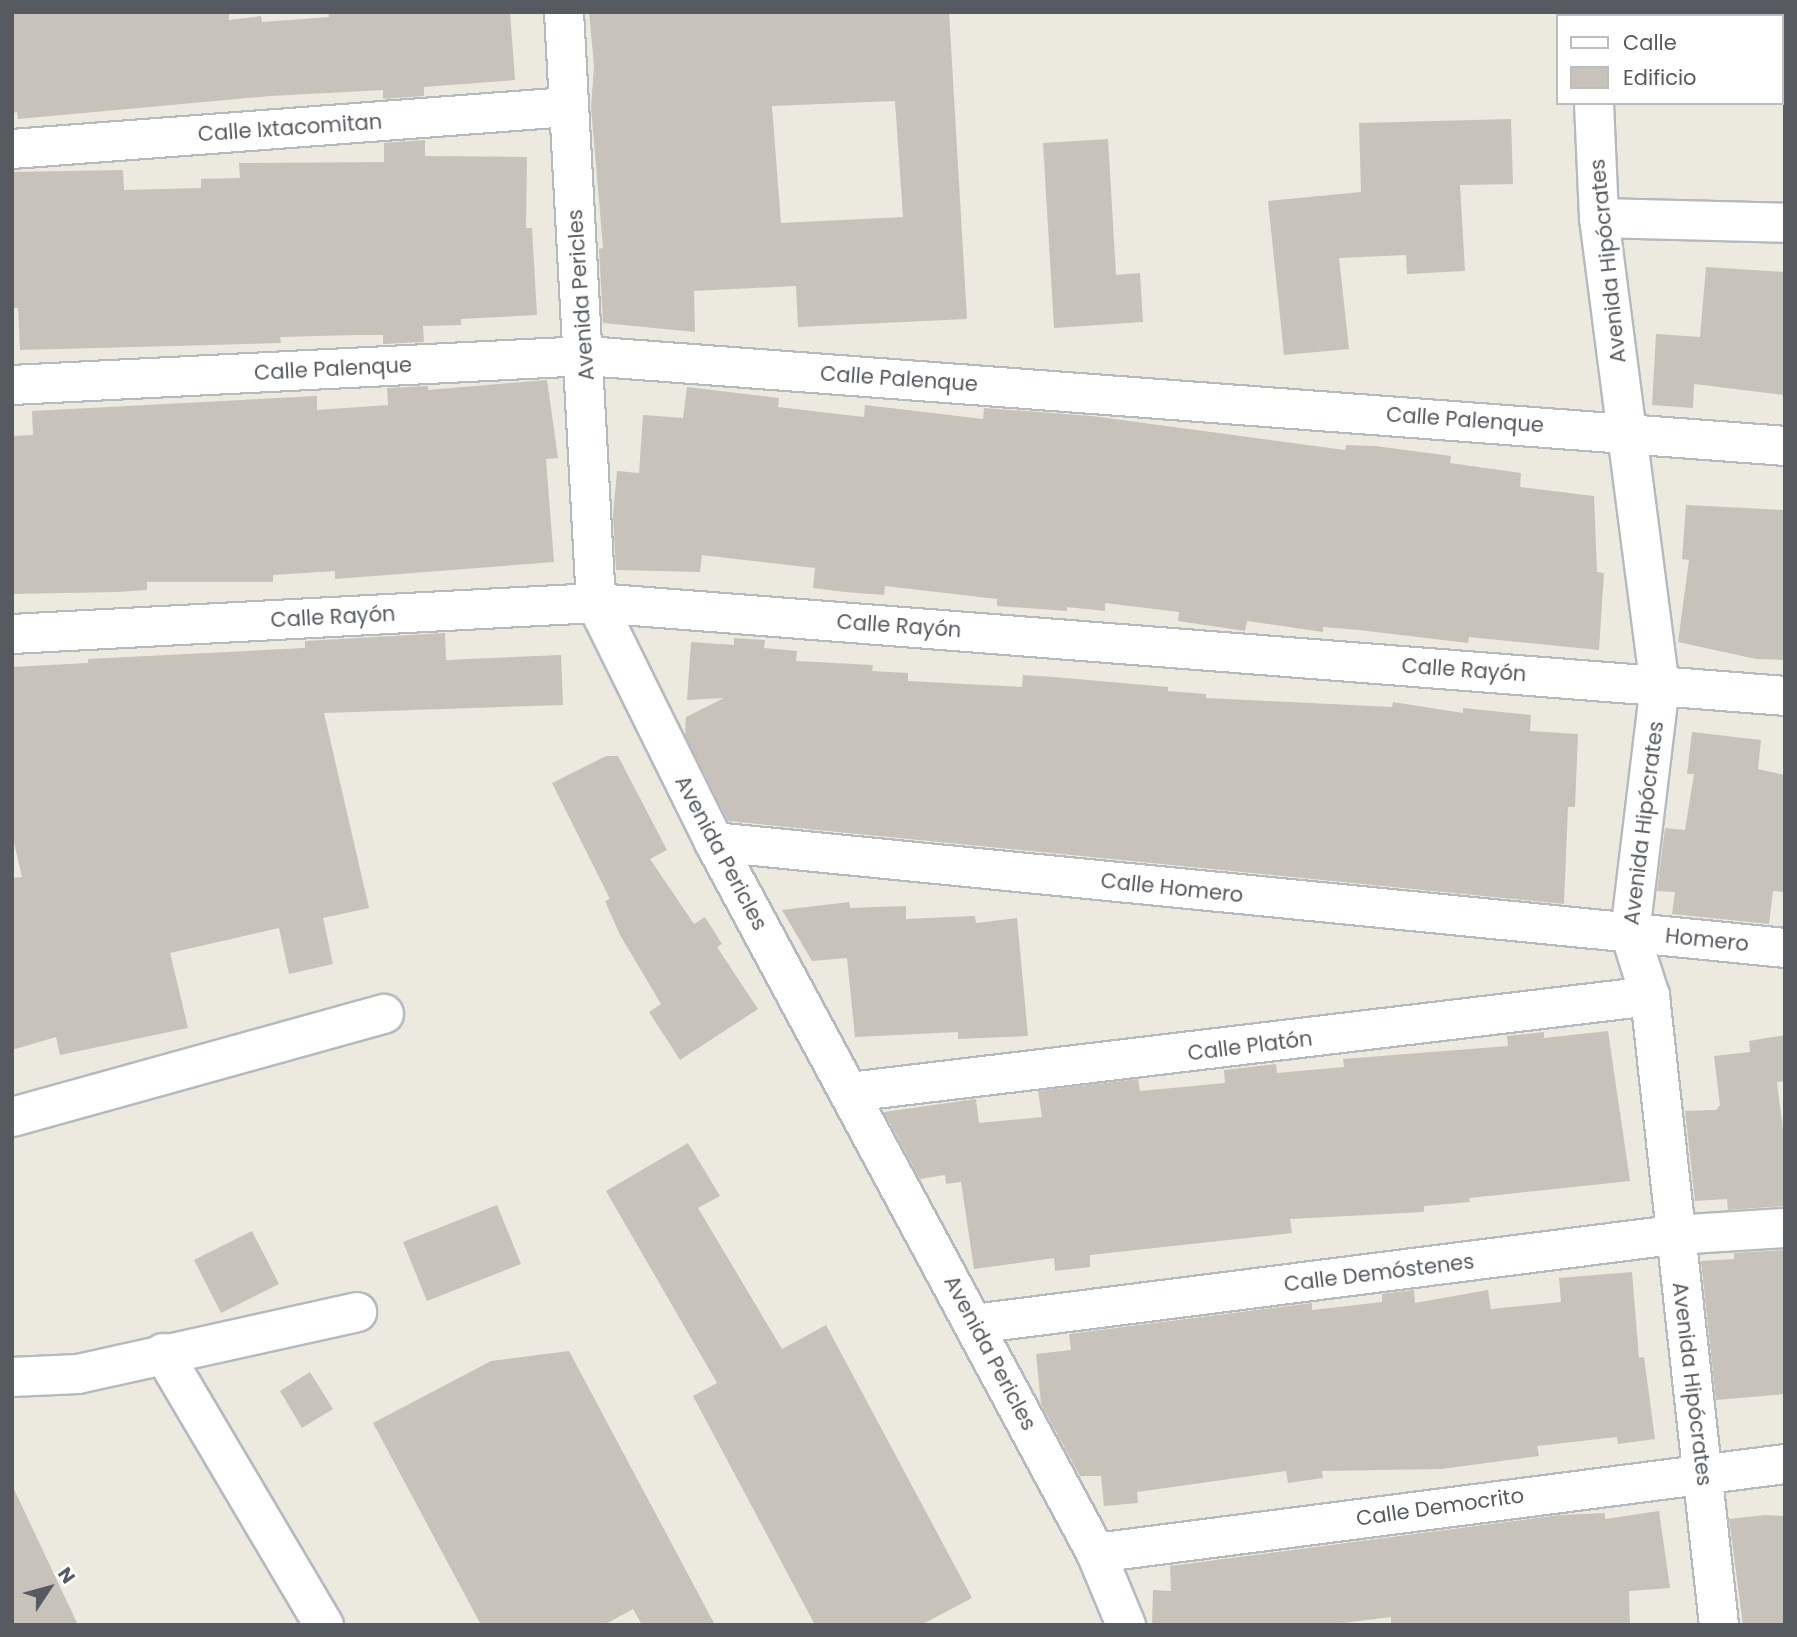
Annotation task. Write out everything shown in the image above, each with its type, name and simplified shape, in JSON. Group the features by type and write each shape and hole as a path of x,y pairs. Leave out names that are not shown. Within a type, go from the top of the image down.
{"street":[{"name":"Avenida Pericles","path":"564,12 586,356 596,603 714,842 1096,1553 1126,1625"},
{"name":"Avenida Hipócrates","path":"1594,105 1600,218 1660,685 1630,933 1650,996 1673,1235 1719,1625"},
{"name":"Calle Ixtacomitan","path":"12,149 568,107"},
{"path":"1600,218 1785,223"},
{"name":"Calle Palenque","path":"12,385 586,356 1628,432 1785,446"},
{"name":"Calle Rayón","path":"12,634 596,603 1785,696"},
{"name":"Calle Homero","path":"714,842 1630,933"},
{"name":"Homero","path":"1630,933 1785,948"},
{"name":"Calle Platón","path":"850,1092 1566,1010 1650,996"},
{"path":"12,1116 384,1014"},
{"name":"Calle Demóstenes","path":"974,1324 1673,1235 1785,1228"},
{"path":"12,1377 78,1374 357,1312"},
{"path":"163,1353 324,1625"},
{"name":"Calle Democrito","path":"1096,1553 1703,1472 1785,1464"}],"building":[{"path":"12,12 229,12 229,20 261,16 262,22 329,17 328,12 510,12 515,80 424,87 424,96 383,99 383,90 271,96 18,119 17,112 12,113"},
{"path":"589,12 949,12 967,319 798,327 796,286 694,291 695,332 603,323 599,249 603,248 591,107 594,66","holes":["895,101 903,217 781,223 772,106"]},
{"path":"1511,119 1513,184 1460,185 1465,271 1407,274 1406,255 1339,258 1349,349 1284,355 1268,201 1361,192 1359,123"},
{"path":"1108,139 1116,275 1140,273 1143,322 1054,328 1043,143"},
{"path":"425,140 425,156 527,157 526,228 532,228 537,315 461,319 461,325 423,326 424,342 383,344 383,335 357,335 280,337 281,343 20,350 18,308 12,308 12,172 123,170 124,190 201,188 201,179 240,178 239,163 384,162 384,143"},
{"path":"1706,267 1785,272 1785,395 1694,384 1693,408 1652,405 1656,334 1700,337"},
{"path":"547,380 558,458 546,459 554,562 335,579 335,571 273,575 273,582 147,582 147,590 117,592 12,594 12,436 33,435 32,411 317,396 317,410 388,405 387,388 428,386 428,390"},
{"path":"687,387 779,398 778,407 864,417 865,405 983,419 984,408 1092,416 1345,450 1346,445 1375,446 1451,456 1450,463 1521,473 1520,487 1594,496 1597,572 1604,573 1599,650 1469,637 1468,643 1323,627 1323,632 1247,621 1245,631 1178,621 1179,612 1105,603 1105,611 1067,607 1067,611 997,606 997,599 885,586 884,595 845,592 813,588 815,568 702,555 700,572 616,570 613,515 617,471 639,473 643,415 683,418"},
{"path":"1686,505 1785,510 1785,660 1756,659 1678,642 1689,560 1682,559"},
{"path":"445,633 446,660 561,655 563,705 324,713 369,908 323,918 333,964 289,974 279,928 170,953 188,1028 60,1055 56,1037 12,1050 12,878 22,877 12,834 12,667 88,663 88,659 305,648 305,641"},
{"path":"734,638 765,640 764,648 797,651 796,661 873,665 872,671 908,673 908,681 1022,687 1023,675 1168,687 1168,691 1206,694 1206,698 1392,707 1393,702 1463,713 1463,708 1531,715 1530,731 1578,734 1575,807 1568,807 1564,904 728,821 685,735 686,717 724,698 687,700 691,642 734,645"},
{"path":"1692,732 1761,740 1758,769 1785,775 1785,892 1773,891 1769,924 1672,914 1675,892 1657,891 1665,828 1685,830 1694,774 1687,774"},
{"path":"606,756 618,756 667,850 650,859 694,924 705,917 722,944 717,947 758,1009 680,1060 649,1012 661,1004 620,935 605,901 610,899 552,783"},
{"path":"849,902 850,908 906,906 906,919 975,916 976,923 1017,918 1028,1036 958,1039 958,1032 855,1037 847,958 812,961 782,910"},
{"path":"1608,1031 1630,1181 1469,1198 1470,1202 1424,1206 1424,1212 1290,1219 1292,1233 1090,1255 1090,1267 1055,1271 1054,1258 974,1269 961,1182 946,1184 945,1175 920,1179 884,1112 976,1099 979,1123 1042,1117 1038,1091 1138,1079 1140,1091 1225,1083 1224,1070 1276,1064 1277,1073 1344,1067 1343,1059 1508,1046 1507,1036 1544,1032 1544,1038"},
{"path":"1785,1035 1785,1081 1777,1082 1785,1145 1785,1206 1728,1210 1727,1199 1695,1201 1685,1111 1716,1110 1720,1105 1714,1056 1750,1052 1749,1041"},
{"path":"688,1143 720,1196 698,1208 782,1349 826,1325 972,1598 921,1625 815,1625 693,1396 717,1383 606,1191"},
{"path":"497,1205 521,1264 427,1301 403,1242"},
{"path":"252,1231 279,1284 221,1313 194,1260"},
{"path":"1785,1250 1785,1394 1716,1400 1701,1261 1734,1259 1734,1253"},
{"path":"1632,1272 1639,1358 1644,1357 1655,1439 1618,1444 1617,1437 1537,1446 1539,1456 1441,1469 1322,1471 1323,1478 1288,1483 1286,1471 1137,1492 1138,1503 1104,1506 1101,1476 1080,1476 1041,1404 1036,1354 1071,1350 1069,1334 1312,1303 1312,1310 1382,1302 1382,1294 1414,1290 1415,1303 1488,1290 1491,1309 1561,1302 1559,1278"},
{"path":"569,1351 715,1625 642,1625 633,1609 604,1625 481,1625 373,1423 491,1361"},
{"path":"310,1372 333,1409 302,1428 280,1391"},
{"path":"12,1485 78,1625 12,1625"},
{"path":"1659,1511 1670,1588 1629,1591 1630,1625 1391,1625 1391,1617 1327,1625 1152,1625 1153,1590 1171,1591 1170,1566 1560,1515 1605,1513 1605,1519"},
{"path":"1785,1516 1785,1625 1743,1625 1729,1519"}]}
